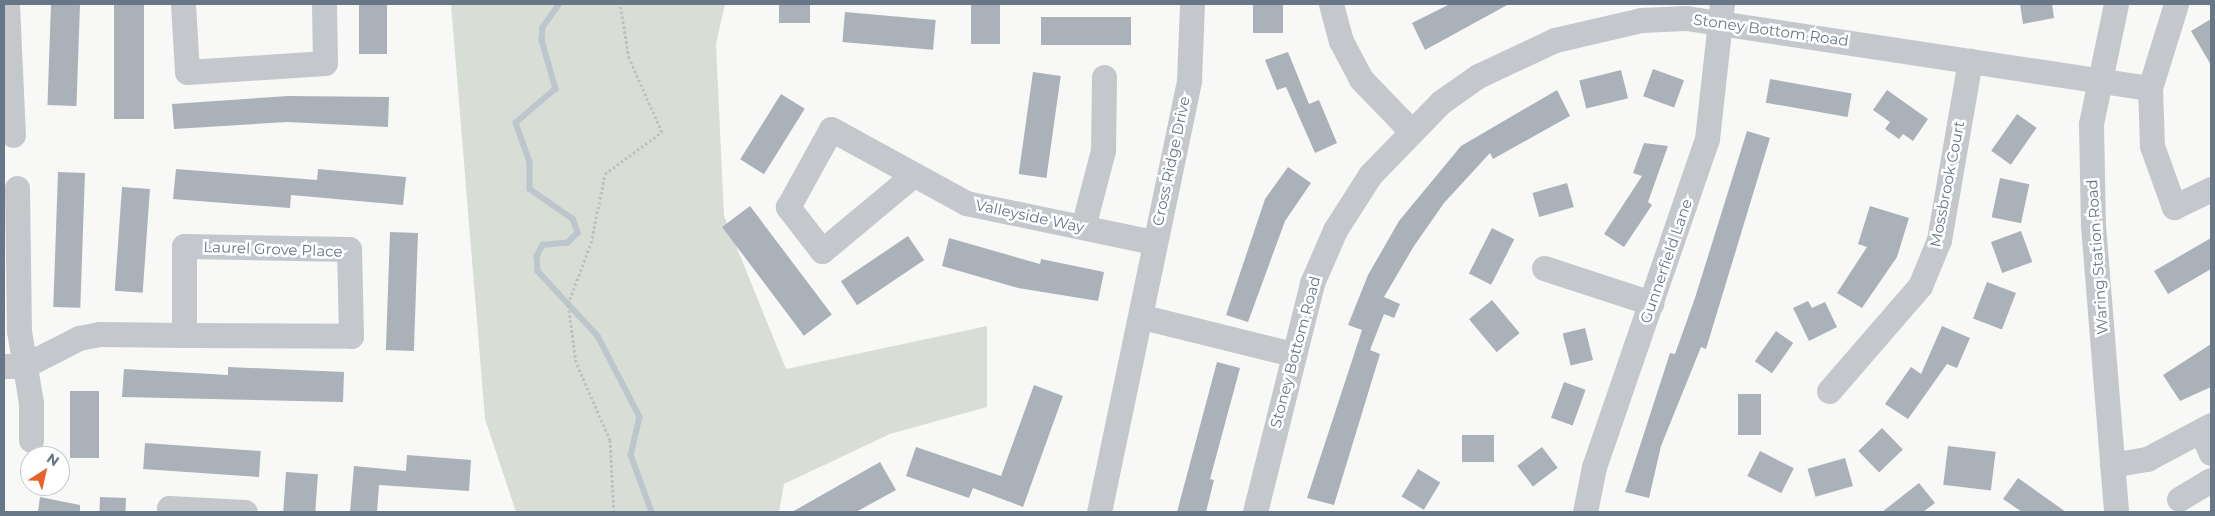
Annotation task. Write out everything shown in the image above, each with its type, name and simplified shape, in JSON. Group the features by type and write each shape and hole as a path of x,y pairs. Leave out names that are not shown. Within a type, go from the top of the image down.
{"street":[{"path":"7,4 13,135"},
{"path":"183,4 187,72 325,63 324,4"},
{"name":"Cross Ridge Drive","path":"1099,512 1143,317 1153,242 1189,80 1192,4"},
{"path":"1331,4 1341,41 1360,79 1410,130"},
{"name":"Waring Station Road","path":"2116,4 2098,80 2091,124 2093,224 2116,512"},
{"path":"2176,4 2150,88 2152,146 2174,207 2211,188"},
{"name":"Stoney Bottom Road","path":"1255,512 1292,354 1312,283 1335,230 1370,175 1410,130 1478,76 1555,40 1641,20 1721,12 1970,61 2150,88"},
{"name":"Gunnerfield Lane","path":"1585,512 1594,467 1707,139 1721,12"},
{"name":"Mossbrook Court","path":"1829,390 1920,286 1939,240 1970,61"},
{"path":"1083,227 1103,150 1104,77"},
{"name":"Valleyside Way","path":"912,176 822,251 788,206 831,129 912,176 966,203 1153,242"},
{"path":"17,188 19,331 14,366 31,404 31,440"},
{"name":"Laurel Grove Place","path":"14,366 79,338 100,334 184,335 351,336 349,249 184,246 184,335"},
{"path":"1544,268 1651,303"},
{"path":"1143,317 1292,354"},
{"path":"2112,465 2147,459 2206,428 2211,453"},
{"path":"2179,498 2211,480"},
{"path":"169,512 170,508 245,512"}],"path":[{"path":"614,512 610,440 576,362 568,304 591,243 605,174 662,132 629,58 620,4"}],"shaded area":[{"path":"451,4 725,4 716,44 724,216 786,369 987,326 987,407 890,434 784,484 779,512 516,512 485,419"}],"building":[{"path":"51,4 80,5 76,106 47,105"},
{"path":"114,4 144,4 144,119 114,119"},
{"path":"359,4 387,4 387,54 359,54"},
{"path":"779,4 810,4 810,23 779,23"},
{"path":"971,4 1000,4 1000,44 971,44"},
{"path":"1253,4 1283,4 1283,33 1253,33"},
{"path":"1450,4 1509,4 1425,50 1412,23"},
{"path":"2020,4 2052,4 2054,18 2023,24"},
{"path":"845,12 936,20 933,50 842,42"},
{"path":"1041,17 1131,17 1131,45 1041,45"},
{"path":"2211,19 2211,65 2191,31"},
{"path":"1288,52 1309,104 1319,100 1337,143 1315,153 1286,87 1277,90 1265,60"},
{"path":"1653,69 1684,80 1674,108 1643,96"},
{"path":"1621,70 1628,98 1586,109 1579,80"},
{"path":"1033,72 1061,76 1046,178 1019,174"},
{"path":"1770,79 1852,93 1848,117 1766,103"},
{"path":"1557,90 1570,116 1493,159 1490,153 1444,203 1414,246 1384,297 1400,304 1394,318 1384,314 1370,350 1380,354 1334,505 1307,498 1362,330 1348,325 1368,275 1399,221 1461,146"},
{"path":"1887,90 1928,119 1913,141 1903,134 1899,139 1885,129 1890,122 1873,110"},
{"path":"781,94 805,109 764,174 740,159"},
{"path":"288,96 389,97 388,127 287,122 174,129 172,104"},
{"path":"2017,114 2037,128 2011,165 1991,151"},
{"path":"1747,131 1770,138 1706,349 1701,347 1661,446 1649,498 1625,492 1670,353 1675,354 1695,298"},
{"path":"1644,143 1668,146 1648,202 1652,205 1624,247 1604,234 1642,176 1633,173"},
{"path":"1288,167 1311,183 1285,221 1248,322 1226,315 1265,199"},
{"path":"176,169 317,180 318,169 406,177 403,205 291,195 290,208 173,199"},
{"path":"58,172 85,173 80,308 53,307"},
{"path":"2000,178 2029,184 2021,223 1992,217"},
{"path":"1567,183 1574,207 1539,217 1532,193"},
{"path":"122,187 150,189 143,293 115,291"},
{"path":"750,206 832,315 804,336 722,227"},
{"path":"1870,206 1909,218 1897,257 1862,308 1837,293 1867,247 1858,244"},
{"path":"1492,228 1514,239 1491,285 1469,273"},
{"path":"2021,231 2032,262 2002,273 1991,242"},
{"path":"390,232 418,233 414,351 386,350"},
{"path":"908,236 924,260 857,305 841,281"},
{"path":"949,238 1040,264 1041,259 1104,272 1098,301 1018,288 942,266"},
{"path":"2211,238 2211,269 2168,294 2154,271"},
{"path":"1987,282 2016,293 2002,330 1973,318"},
{"path":"1492,300 1520,333 1497,352 1469,319"},
{"path":"1808,301 1812,308 1825,302 1837,327 1809,341 1793,308"},
{"path":"1942,326 1970,338 1957,368 1947,364 1908,419 1885,404 1911,367 1921,374"},
{"path":"1585,328 1593,360 1571,366 1563,334"},
{"path":"1776,331 1793,343 1772,373 1755,361"},
{"path":"2211,344 2211,387 2180,401 2163,375"},
{"path":"1217,362 1240,368 1210,479 1214,480 1206,512 1177,512"},
{"path":"228,367 344,372 343,402 122,397 124,369 228,375"},
{"path":"1564,382 1586,390 1573,426 1551,418"},
{"path":"1034,385 1063,396 1023,507 973,488 969,498 906,476 916,447 1001,476"},
{"path":"70,391 99,391 99,458 70,458"},
{"path":"1738,394 1761,394 1761,435 1738,435"},
{"path":"1882,428 1903,450 1879,473 1858,451"},
{"path":"1462,435 1494,435 1494,462 1462,462"},
{"path":"145,443 261,451 259,477 143,469"},
{"path":"1948,446 1996,452 1991,491 1943,485"},
{"path":"1542,447 1558,468 1533,486 1517,466"},
{"path":"1760,451 1794,468 1781,493 1747,476"},
{"path":"407,455 471,460 469,491 379,485 377,512 350,512 354,466 406,471"},
{"path":"1845,458 1853,486 1816,497 1808,469"},
{"path":"880,462 896,490 856,512 792,512"},
{"path":"1418,469 1440,482 1424,510 1402,496"},
{"path":"286,472 318,474 315,512 283,512"},
{"path":"2018,478 2066,512 2022,512 2003,499"},
{"path":"1919,483 1935,503 1923,512 1882,512"},
{"path":"40,497 80,505 80,512 38,512"},
{"path":"100,497 126,498 125,512 99,512"}],"waterway":[{"path":"560,4 543,27 542,40 556,89 516,123 530,162 530,189 573,219 578,233 568,243 543,245 537,257 538,271 598,336 640,417 631,455 652,512"}]}
